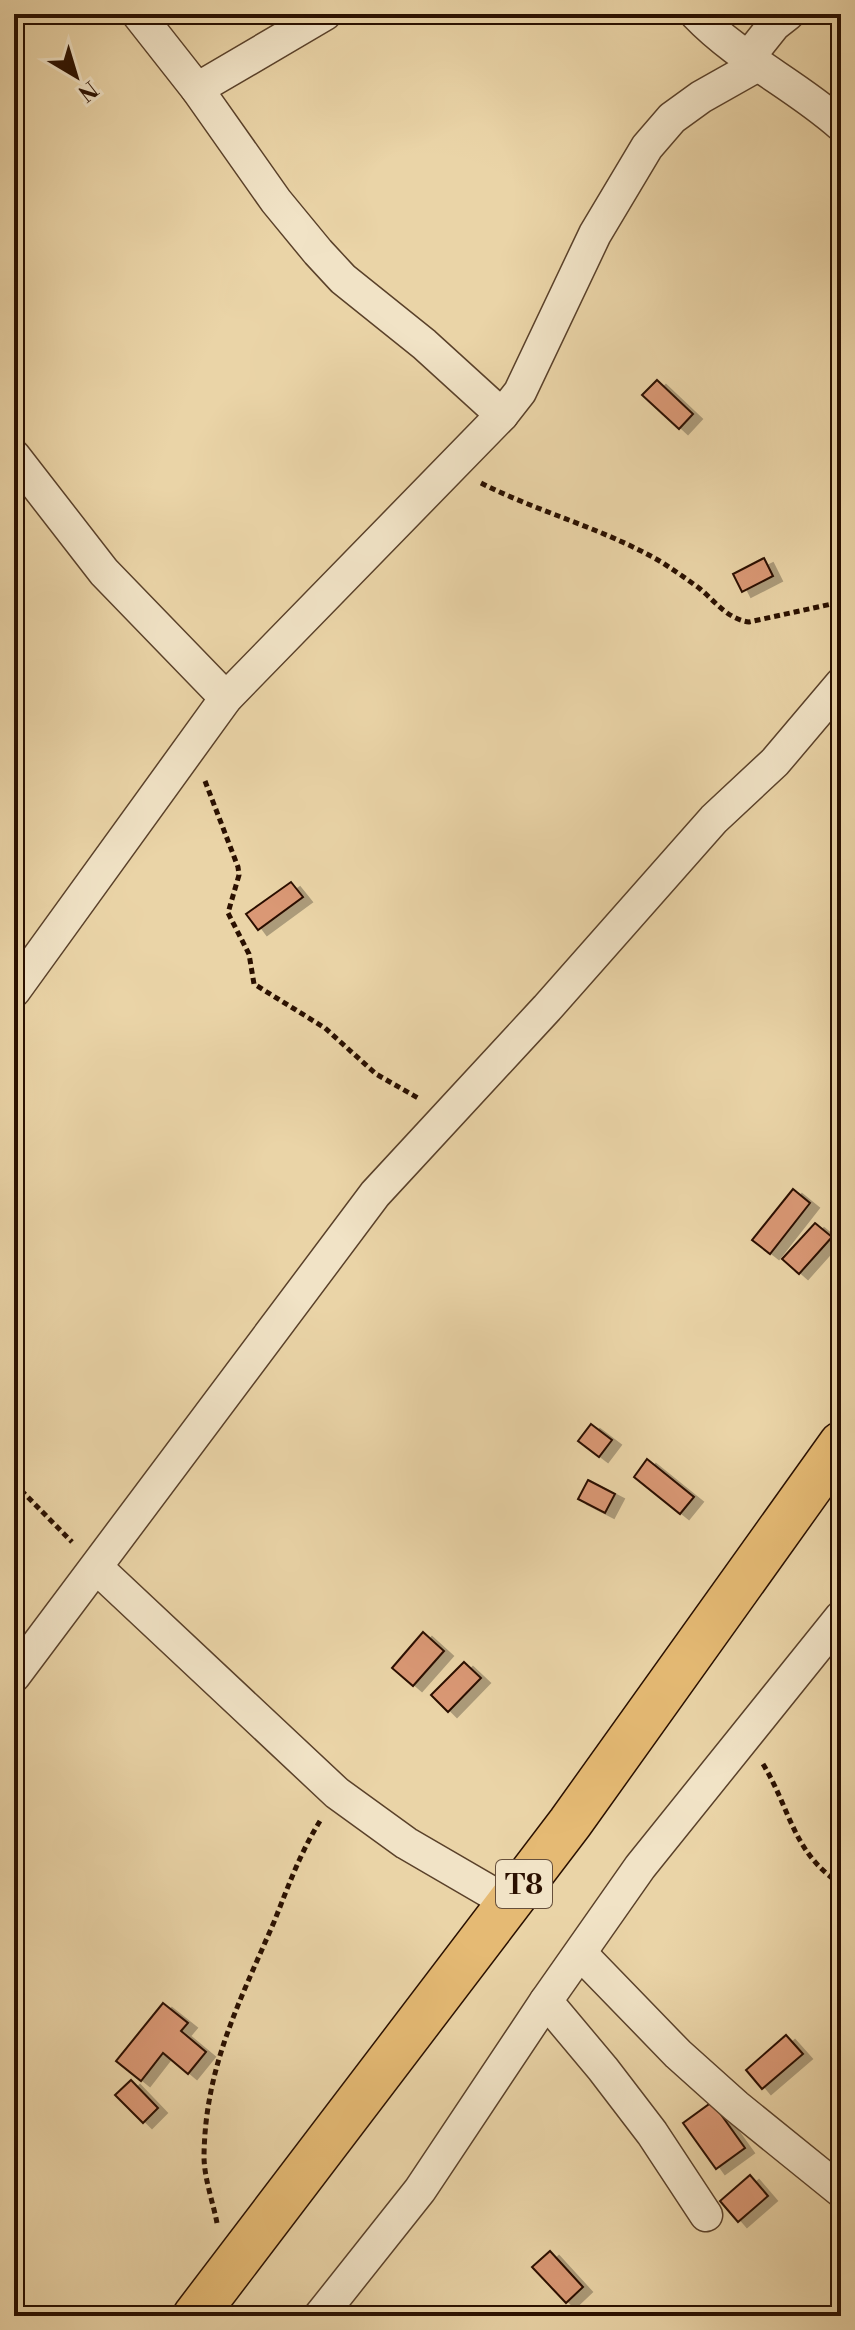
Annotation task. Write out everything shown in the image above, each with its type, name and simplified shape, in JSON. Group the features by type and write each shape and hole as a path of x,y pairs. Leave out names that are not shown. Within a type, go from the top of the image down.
{"highway":[{"name":"T8","path":"195,2316 570,1823 841,1444"}],"street":[{"path":"138,14 197,89 276,201 318,252 343,279 424,344 502,415"},
{"path":"197,89 325,14"},
{"path":"696,14 752,62 841,125"},
{"path":"14,991 226,698 502,415 525,382 595,234 647,147 672,118 752,62 774,25 788,14"},
{"path":"14,456 29,495 226,698"},
{"path":"14,1676 375,1194 547,1008 714,819 775,762 841,684"},
{"path":"97,1568 337,1793 406,1843 509,1903"},
{"path":"320,2316 420,2190 640,1867 841,1617"},
{"path":"581,1954 678,2054 736,2106 841,2191"},
{"path":"546,2001 634,2108 706,2215"}],"path":[{"path":"451,467 514,500 602,533 650,556 686,578 740,621 749,622 841,602"},
{"path":"189,749 214,802 238,867 239,875 228,913 249,954 254,984 325,1028 376,1074 445,1117"},
{"path":"14,1483 97,1568"},
{"path":"746,1735 773,1782 800,1843 818,1866 841,1884"},
{"path":"227,2274 204,2159 212,2077 235,2005 297,1861 337,1793"}],"building":[{"path":"657,380 693,414 679,429 642,395"},
{"path":"764,558 773,576 742,592 733,574"},
{"path":"291,882 303,897 258,930 246,914"},
{"path":"793,1189 810,1203 770,1254 752,1240"},
{"path":"815,1223 832,1237 799,1274 782,1259"},
{"path":"591,1424 612,1440 599,1457 578,1441"},
{"path":"647,1459 694,1497 680,1514 634,1477"},
{"path":"588,1480 615,1494 605,1513 578,1499"},
{"path":"423,1632 444,1651 413,1686 392,1668"},
{"path":"464,1662 481,1678 448,1712 431,1695"},
{"path":"163,2003 188,2023 181,2031 206,2052 188,2074 163,2053 141,2081 116,2061"},
{"path":"786,2035 803,2054 762,2089 746,2070"},
{"path":"131,2080 158,2108 143,2123 115,2095"},
{"path":"712,2102 745,2148 716,2169 683,2123"},
{"path":"750,2175 768,2196 738,2222 720,2201"},
{"path":"550,2251 583,2287 566,2303 532,2267"}]}
